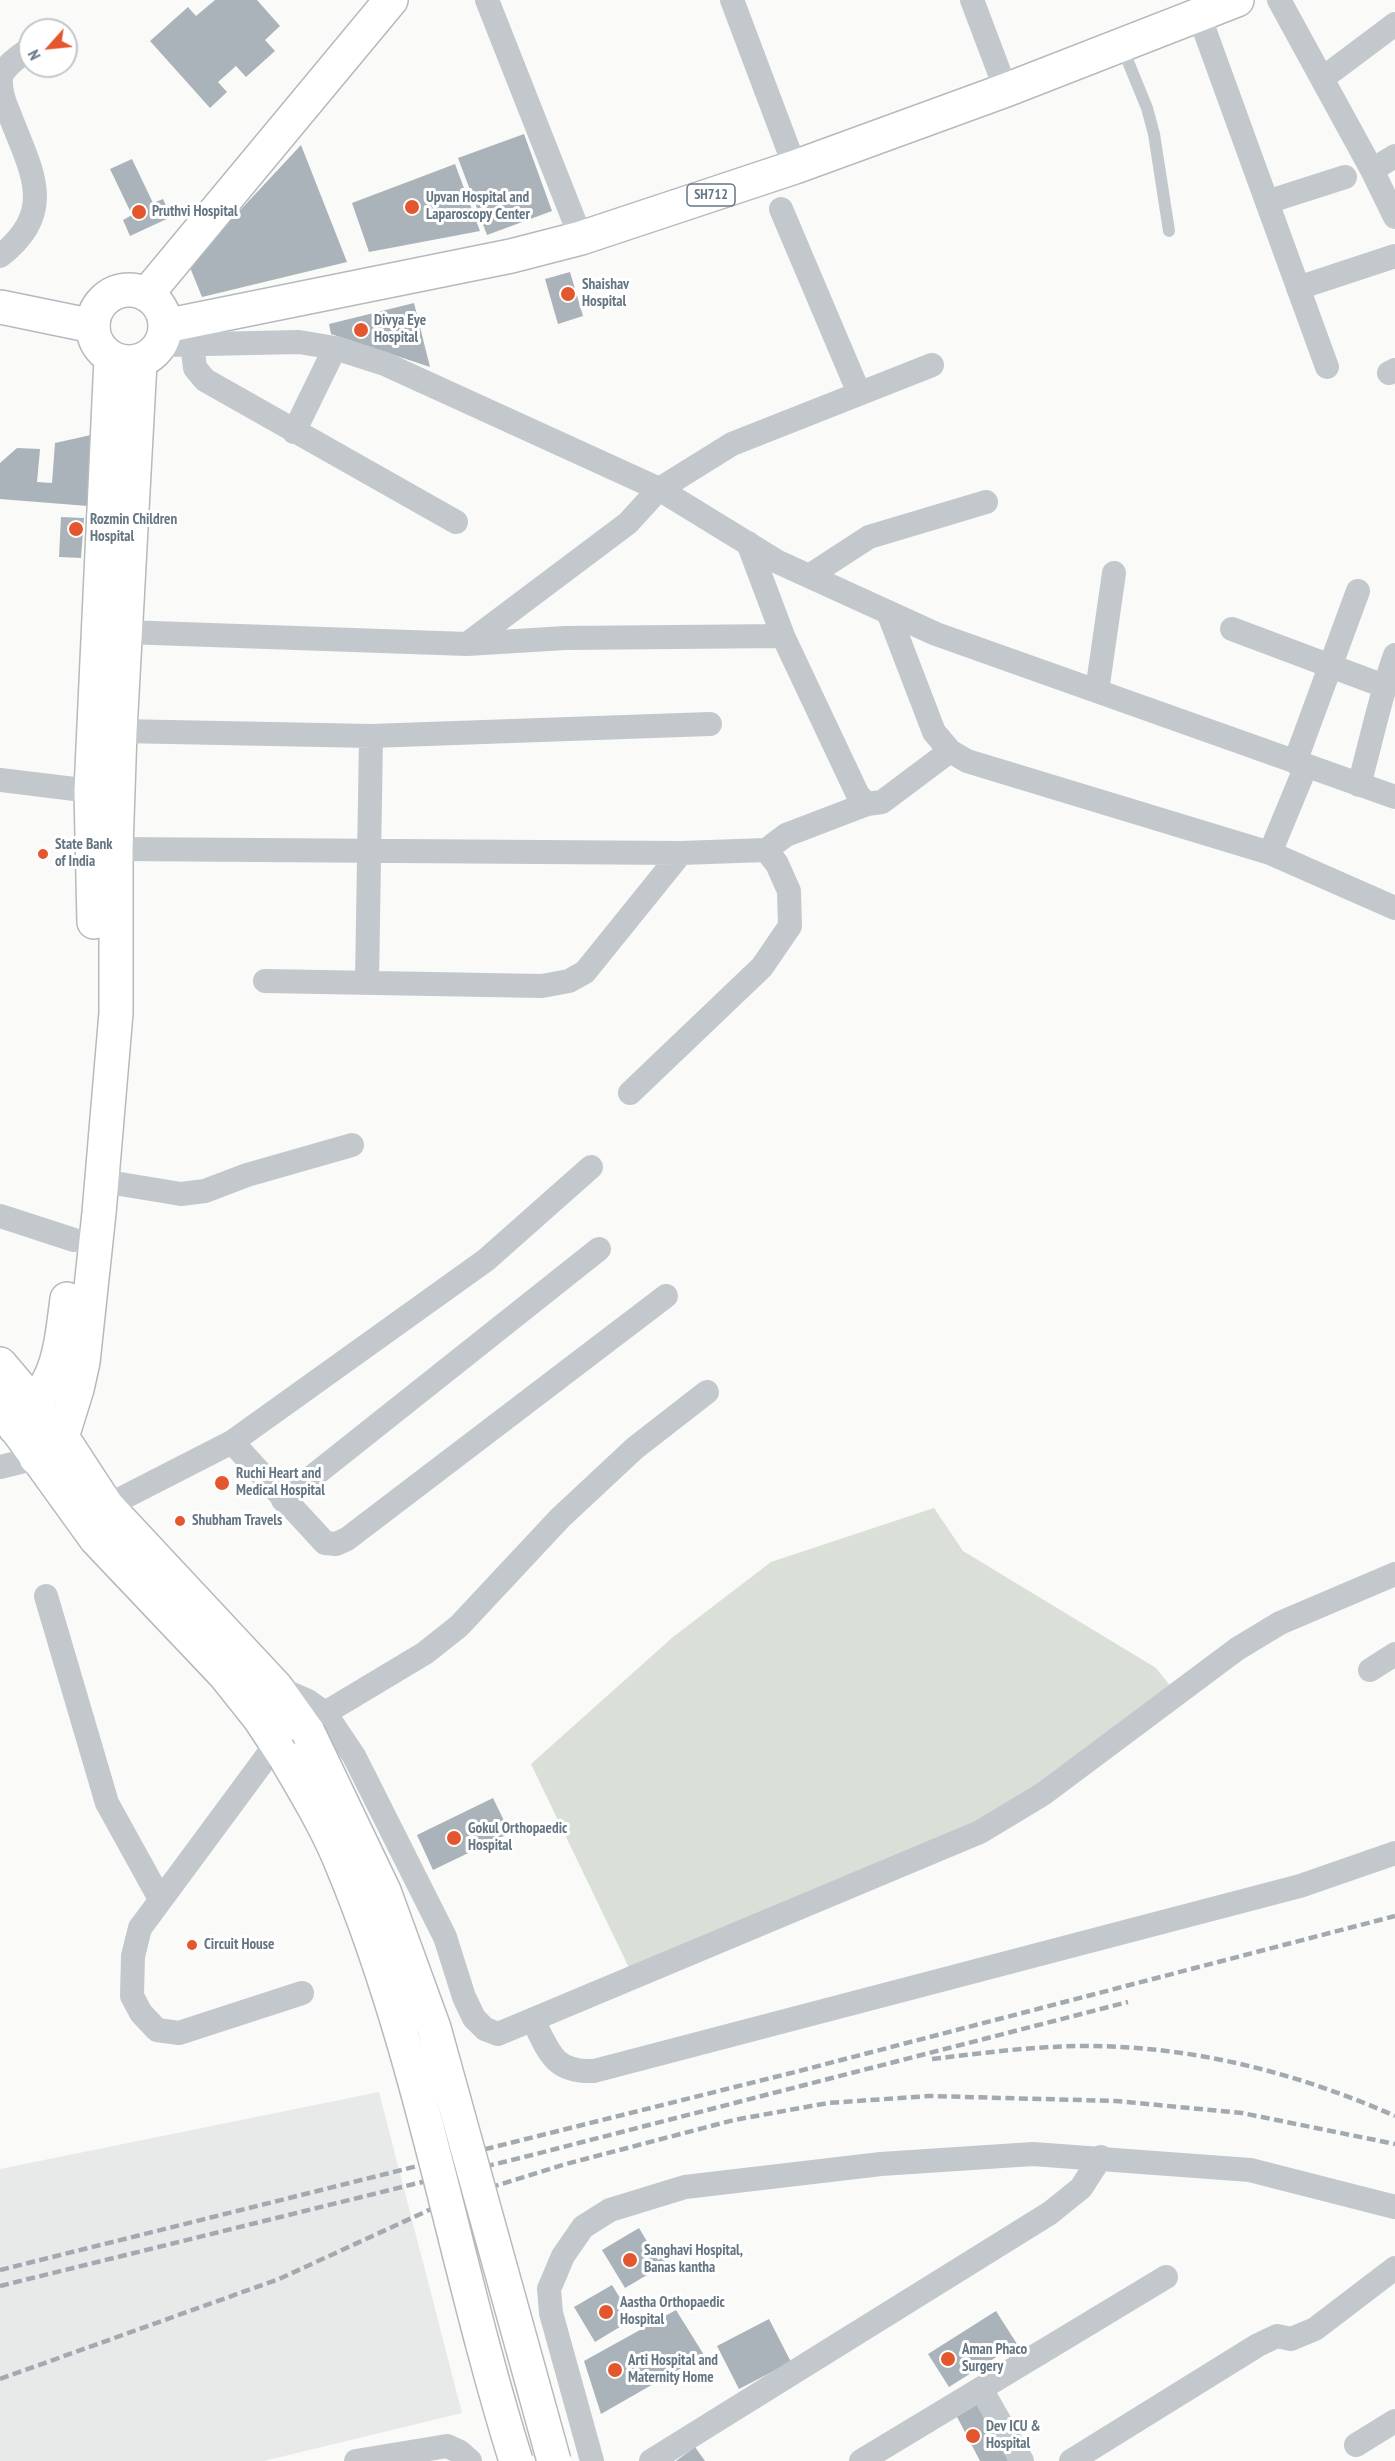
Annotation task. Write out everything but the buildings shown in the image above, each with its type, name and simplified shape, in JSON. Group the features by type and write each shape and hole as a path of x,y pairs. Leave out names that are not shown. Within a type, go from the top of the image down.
{"main road":[{"path":"147,294 391,0"},
{"name":"SH712","path":"154,347 581,238 795,167 1006,90 1237,0"},
{"path":"36,1458 62,1437 83,1362 102,1181 116,1013 116,849 125,632 154,347 157,302 147,294 129,290 111,295 101,303 93,326 102,350 154,347"},
{"path":"0,307 93,326"},
{"path":"13,1417 57,1365 74,1240 94,1084 96,1005 91,791 154,347"},
{"path":"0,1364 13,1417 36,1458 96,1539 225,1675 280,1750 342,1863 392,2000 427,2125 493,2388 516,2461"},
{"path":"13,1417 62,1437 107,1506 276,1687 316,1723 410,1958 434,2028 554,2461"}],"street":[{"path":"487,0 581,238"},
{"path":"732,0 795,167"},
{"path":"972,0 1006,90"},
{"path":"1279,0 1323,78 1395,217"},
{"path":"1199,15 1327,367"},
{"path":"1323,78 1395,24"},
{"path":"0,256 14,246 32,219 37,202 33,177 1,93 1,77 18,57"},
{"path":"1372,170 1395,156"},
{"path":"1267,202 1345,177"},
{"path":"781,209 859,393"},
{"path":"1298,288 1395,256"},
{"path":"154,347 299,342 335,348 385,364 659,489 778,562 936,634 1395,797"},
{"path":"154,347 195,368 205,380 294,432 456,522"},
{"path":"294,432 335,348"},
{"path":"466,644 628,523 659,489 745,438 932,365"},
{"path":"809,576 869,537 986,502"},
{"path":"748,543 783,636 858,795 867,804"},
{"path":"1097,691 1114,573"},
{"path":"1270,853 1301,764 1330,664 1358,591"},
{"path":"888,612 934,732 950,751 967,761 1270,853 1395,908"},
{"path":"1232,629 1384,686"},
{"path":"125,632 466,644 565,638 783,636"},
{"path":"1359,784 1382,702 1384,686 1395,655"},
{"path":"120,731 371,736 710,724"},
{"path":"367,982 371,736"},
{"path":"116,849 681,853 766,850 786,835 867,804 882,802 950,751"},
{"path":"0,780 91,791"},
{"path":"630,1092 762,967 790,926 789,891 777,864 766,850"},
{"path":"265,981 542,986 569,981 585,972 681,853"},
{"path":"102,1181 169,1192 205,1191 247,1175 351,1145"},
{"path":"107,1506 232,1442 486,1260 591,1167"},
{"path":"0,1216 74,1240"},
{"path":"283,1500 599,1249"},
{"path":"232,1442 325,1543 336,1544 347,1539 666,1296"},
{"path":"707,1392 635,1448 569,1510 459,1626 424,1653 316,1723 354,1756 445,1937 464,1997 474,2018 485,2029 498,2034 980,1832 1042,1794 1237,1649 1280,1623 1395,1574"},
{"path":"0,1467 36,1458"},
{"path":"46,1596 107,1803 160,1899"},
{"path":"1370,1670 1395,1654"},
{"path":"280,1750 258,1771 140,1928 133,1956 132,1996 141,2013 157,2030 179,2033 302,1993"},
{"path":"533,2020 550,2055 561,2066 577,2072 594,2070 1300,1886 1395,1853"},
{"path":"592,2461 551,2313 549,2289 563,2256 583,2227 610,2210 685,2187 881,2164 1033,2154 1101,2157 1250,2170 1395,2207"},
{"path":"651,2461 1050,2213 1081,2188 1101,2157"},
{"path":"1071,2461 1258,2344 1277,2336 1291,2339 1315,2329 1395,2268"},
{"path":"861,2461 1166,2277"},
{"path":"981,2389 1022,2461"},
{"path":"1356,2445 1395,2421"},
{"path":"367,2460 447,2446 460,2452 470,2461"}],"lane":[{"path":"1122,46 1147,108 1154,134 1169,231"}],"shaded area":[{"path":"934,1508 963,1551 1156,1668 1172,1688 999,1817 632,1974 531,1764 673,1637 771,1562"},
{"path":"379,2092 462,2413 264,2461 0,2461 0,2169"}],"railway":[{"path":"0,2270 799,2071 1395,1916"},
{"path":"0,2286 532,2155 1128,2002"},
{"path":"932,2059 1067,2046 1126,2047 1166,2051 1205,2057 1283,2075 1395,2116"},
{"path":"0,2379 279,2279 453,2199 566,2164 734,2120 828,2103 929,2096 1116,2101 1242,2113 1395,2144"}],"place":[{"name":"Upvan Hospital and Laparoscopy Center","path":"412,207"},
{"name":"Pruthvi Hospital","path":"139,212"},
{"name":"Shaishav Hospital","path":"568,294"},
{"name":"Divya Eye Hospital","path":"361,330"},
{"name":"Rozmin Children Hospital","path":"76,529"},
{"name":"State Bank of India","path":"43,854"},
{"name":"Ruchi Heart and Medical Hospital","path":"222,1483"},
{"name":"Shubham Travels","path":"180,1521"},
{"name":"Gokul Orthopaedic Hospital","path":"454,1838"},
{"name":"Circuit House","path":"192,1945"},
{"name":"Sanghavi Hospital, Banas kantha","path":"630,2260"},
{"name":"Aastha Orthopaedic Hospital","path":"606,2312"},
{"name":"Aman Phaco Surgery","path":"948,2359"},
{"name":"Arti Hospital and Maternity Home","path":"615,2370"},
{"name":"Dev ICU & Hospital","path":"973,2436"}]}
